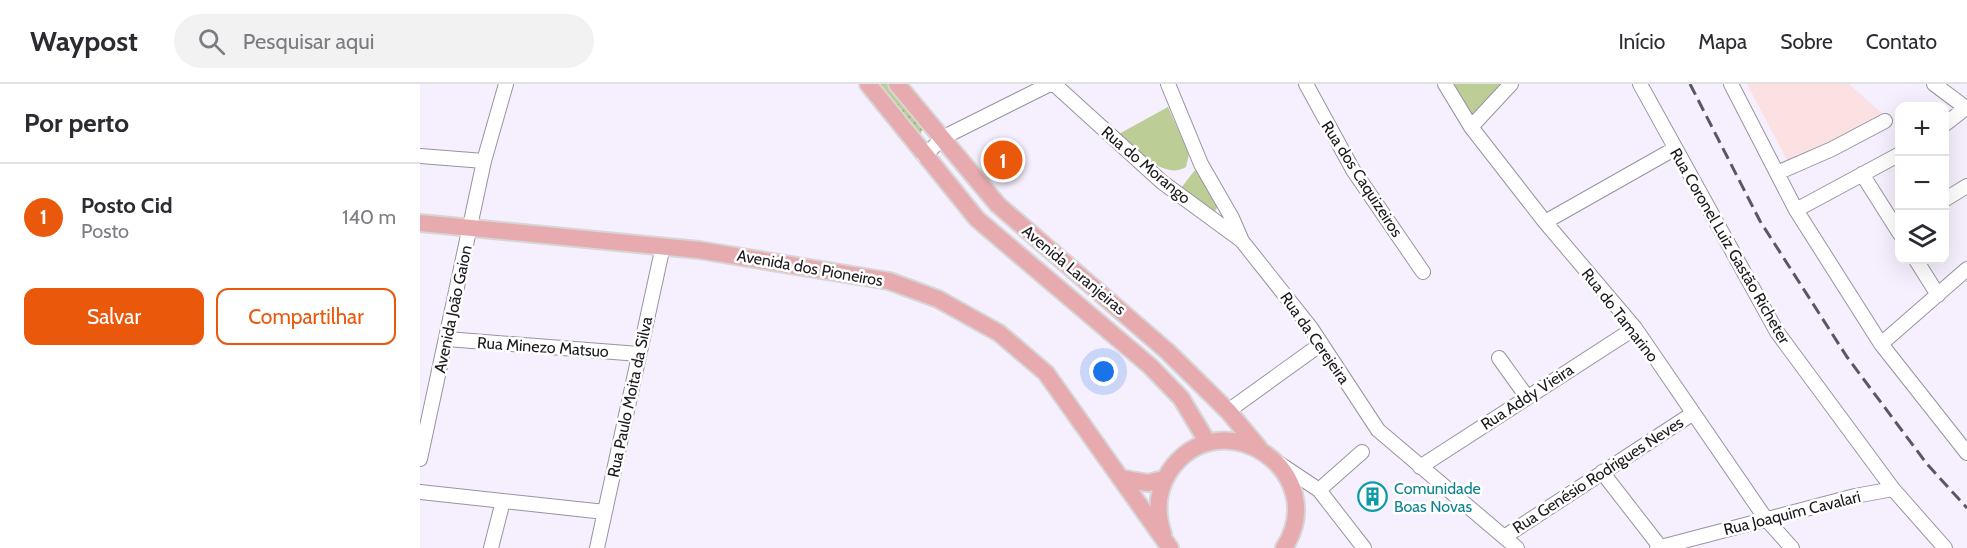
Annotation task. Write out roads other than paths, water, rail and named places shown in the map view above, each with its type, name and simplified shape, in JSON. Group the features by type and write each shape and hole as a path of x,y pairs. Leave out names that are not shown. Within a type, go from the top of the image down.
{"main road":[{"name":"Avenida Laranjeiras","path":"868,84 976,219 1150,366 1181,398 1208,443"},
{"name":"Avenida Laranjeiras","path":"897,84 944,137 998,205 1129,316 1228,411 1258,448"},
{"name":"Avenida dos Pioneiros","path":"420,223 663,246 837,271 889,281 938,298 999,333 1046,373 1168,546"},
{"path":"1168,546 1159,522 1158,500 1164,479 1175,463 1190,451 1208,443 1225,440 1242,442 1258,448 1274,459 1289,481 1296,506 1294,524 1284,548"},
{"path":"1120,478 1148,483 1164,479"}],"street":[{"name":"Avenida João Gaion","path":"420,459 484,161 506,84"},
{"path":"924,156 944,137 1052,84"},
{"name":"Rua do Morango","path":"1052,84 1154,175 1242,241"},
{"name":"Rua da Cerejeira","path":"1168,84 1202,164 1233,218 1242,241 1322,344 1378,430 1517,548"},
{"name":"Rua dos Caquizeiros","path":"1306,84 1353,170 1423,272"},
{"name":"Rua do Tamarino","path":"1445,84 1471,127 1545,222 1635,328 1766,519 1792,548"},
{"path":"1471,127 1511,84"},
{"name":"Rua Coronel Luiz Gastão Richeter","path":"1640,84 1777,332 1893,489 1945,548"},
{"path":"1731,84 1796,210 1881,344 1967,453"},
{"path":"1934,84 1966,108 1949,121"},
{"path":"1777,173 1832,149 1885,121"},
{"path":"1545,222 1674,149"},
{"path":"1796,210 1895,155"},
{"path":"420,156 484,161"},
{"path":"1862,174 1895,225"},
{"path":"1949,197 1967,186"},
{"name":"Rua Paulo Moita da Silva","path":"597,548 663,246"},
{"path":"1919,264 1938,295"},
{"path":"1881,344 1967,269"},
{"name":"Rua Addy Vieira","path":"1420,467 1635,328"},
{"name":"Rua Minezo Matsuo","path":"447,339 639,354"},
{"path":"1228,411 1322,344"},
{"path":"1499,358 1527,397"},
{"name":"Rua Genésio Rodrigues Neves","path":"1504,537 1692,414"},
{"path":"1319,490 1362,452"},
{"path":"1274,459 1319,490 1364,548"},
{"path":"1602,472 1659,547"},
{"name":"Rua Joaquim Cavalari","path":"1659,547 1893,489"},
{"path":"420,492 605,512"},
{"path":"491,548 503,501"}],"railway":[{"path":"1690,84 1760,221 1847,357 1927,464 1967,508"}],"place":[{"name":"Posto Cid","path":"1003,160"},
{"name":"Comunidade Boas Novas","path":"1373,497"}]}
